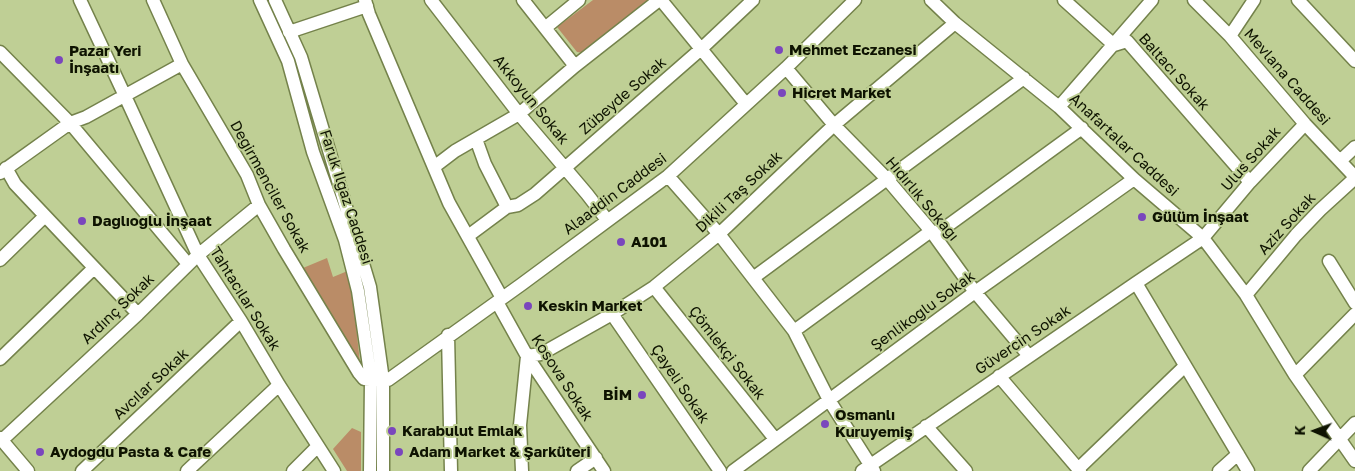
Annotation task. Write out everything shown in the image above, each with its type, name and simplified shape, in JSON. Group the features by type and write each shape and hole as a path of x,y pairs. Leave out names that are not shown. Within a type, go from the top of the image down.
{"street":[{"name":"Tahtacılar Sokak","path":"80,0 125,96 193,259 241,321 334,471"},
{"name":"Değirmenciler Sokak","path":"153,0 182,64 247,175 259,205 284,249 359,373 364,379 377,380"},
{"name":"Faruk Ilgaz Caddesi","path":"260,0 288,61 313,152 346,240 358,291 377,380 370,471"},
{"name":"Faruk Ilgaz Caddesi","path":"275,0 301,57 370,287 383,471"},
{"name":"Akkoyun Sokak","path":"431,0 519,114 588,194 607,220"},
{"path":"523,0 575,66"},
{"path":"545,28 579,0"},
{"path":"434,167 455,151 519,114 575,66 660,0 746,104"},
{"name":"Zübeyde Sokak","path":"468,236 507,207 518,205 535,194 701,49 754,0"},
{"name":"Alaaddin Caddesi","path":"377,380 388,380 668,176 786,68 855,0"},
{"name":"Anafartalar Caddesi","path":"931,0 955,23 1059,107 1134,179 1203,238 1246,295 1295,375 1355,461"},
{"name":"Baltacı Sokak","path":"1064,0 1114,45 1128,41 1250,182"},
{"path":"1059,107 1152,0"},
{"name":"Mevlana Caddesi","path":"1194,0 1230,36 1305,124 1355,177"},
{"path":"1230,36 1254,0"},
{"path":"1298,0 1355,61"},
{"path":"289,32 366,3"},
{"name":"Kosova Sokak","path":"366,3 449,203 468,236 527,356 604,471"},
{"name":"Dikili Taş Sokak","path":"527,356 541,354 612,314 654,287 719,234 834,125 955,23"},
{"path":"0,52 70,123 193,259"},
{"path":"138,314 3,170 70,123 86,117 182,64"},
{"name":"Hıdırlık Sokağı","path":"786,68 834,125 887,179 931,231 975,292 1029,356"},
{"path":"753,278 1024,78"},
{"name":"Ulus Sokak","path":"1203,238 1250,182 1305,124"},
{"path":"794,331 931,231 939,232 1082,128"},
{"path":"476,139 485,164 507,207"},
{"path":"1340,161 1355,148"},
{"path":"668,176 719,234 794,331 829,400 869,469"},
{"name":"Aziz Sokak","path":"1246,295 1296,235 1355,177"},
{"name":"Şenlikoğlu Sokak","path":"733,471 975,292 1134,179"},
{"name":"Ardınç Sokak","path":"1,439 138,314 193,259 259,205"},
{"path":"0,260 45,216"},
{"name":"Güvercin Sokak","path":"869,469 926,426 1203,238"},
{"path":"1329,261 1355,303"},
{"path":"0,359 94,268"},
{"path":"1136,282 1183,368 1236,456 1248,471"},
{"name":"Çömlekçi Sokak","path":"654,287 775,439"},
{"name":"Çayeli Sokak","path":"612,314 720,471"},
{"path":"1295,375 1355,314"},
{"name":"Avcılar Sokak","path":"82,471 241,321"},
{"path":"448,335 451,471"},
{"path":"522,471 520,425 527,356"},
{"path":"999,376 1079,470 1183,368"},
{"path":"188,471 279,385"},
{"path":"1309,471 1355,423"},
{"path":"926,426 966,471"},
{"path":"1,439 28,471"},
{"path":"292,471 318,446"},
{"path":"1219,471 1236,456"},
{"path":"1236,456 1242,471"},
{"path":"577,471 596,458"}],"shaded area":[{"path":"593,0 650,0 584,53 577,52 557,27"},
{"path":"327,258 333,277 350,270 360,363 303,268"},
{"path":"352,428 361,432 361,471 347,471 333,449"}],"place":[{"name":"Mehmet Eczanesi","path":"779,50"},
{"name":"Pazar Yeri İnşaatı","path":"59,60"},
{"name":"Hicret Market","path":"782,93"},
{"name":"Gülüm İnşaat","path":"1142,217"},
{"name":"Dağlıoğlu İnşaat","path":"82,221"},
{"name":"A101","path":"621,242"},
{"name":"Keskin Market","path":"528,306"},
{"name":"BİM","path":"642,395"},
{"name":"Osmanlı Kuruyemiş","path":"825,424"},
{"name":"Karabulut Emlak","path":"392,431"},
{"name":"Aydoğdu Pasta & Cafe","path":"40,452"},
{"name":"Adam Market & Şarküteri","path":"399,452"}]}
